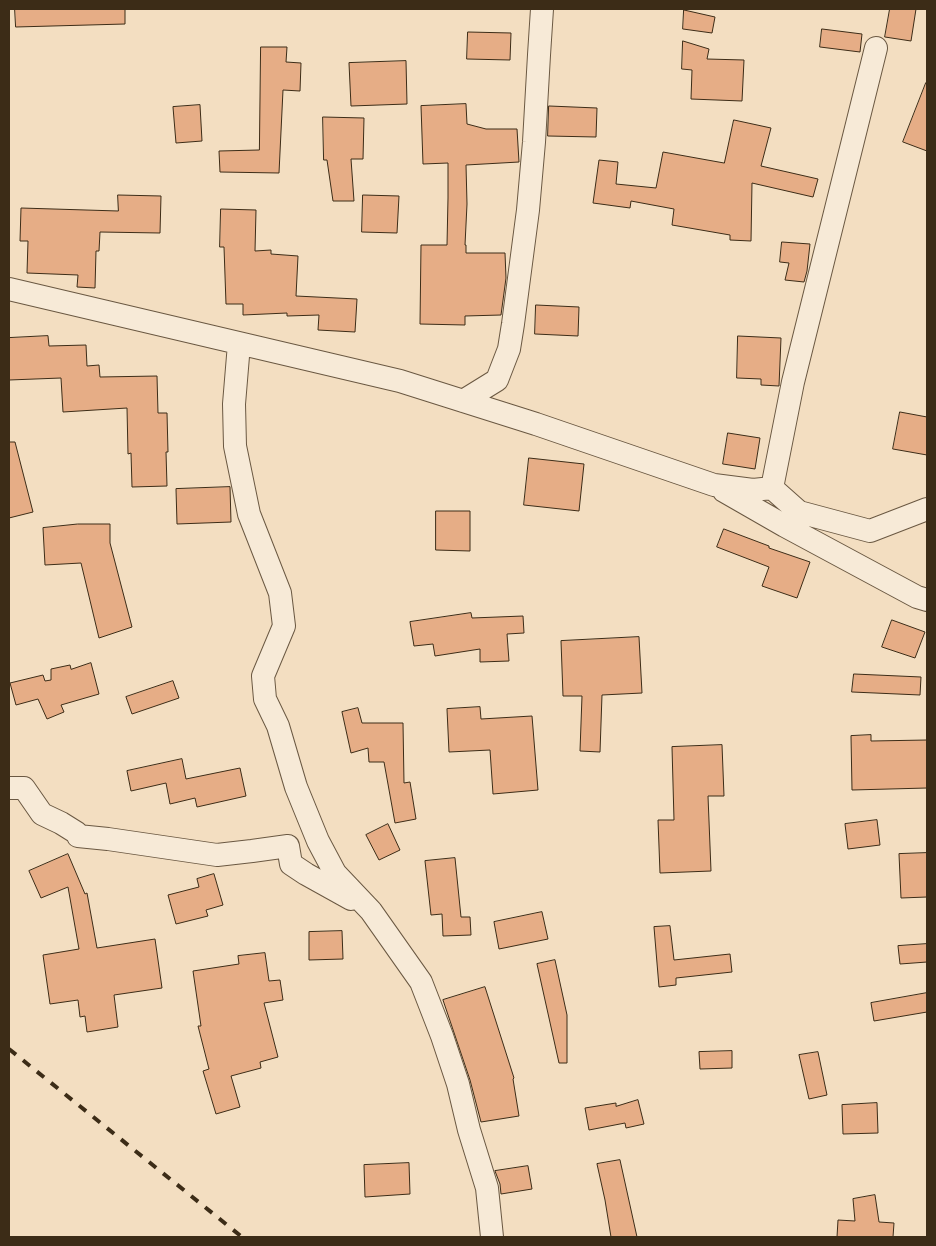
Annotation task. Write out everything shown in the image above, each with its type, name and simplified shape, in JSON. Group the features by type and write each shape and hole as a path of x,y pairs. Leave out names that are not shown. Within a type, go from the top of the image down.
{"street":[{"path":"463,401 497,380 509,349 528,210 542,9"},
{"path":"772,488 793,382 876,48"},
{"path":"9,289 400,381 536,424 714,485 916,597 927,600"},
{"path":"239,344 234,404 235,446 249,514 280,593 284,626 263,676 265,700 278,726 296,788 318,841 335,873 371,911 421,982 458,1084 469,1130 487,1188 492,1237"},
{"path":"714,485 753,490 772,488 799,512 870,531 927,509"},
{"path":"9,788 24,788 42,814 69,828 77,833 78,836 108,838 217,855 288,846 291,864 371,911"}],"building":[{"path":"15,9 125,9 125,24 16,27"},
{"path":"890,9 916,9 911,41 885,37"},
{"path":"684,10 715,17 712,33 683,29"},
{"path":"822,29 862,34 860,52 820,47"},
{"path":"468,32 511,33 510,60 467,59"},
{"path":"683,41 709,49 707,59 744,60 742,101 691,99 692,70 682,69"},
{"path":"261,47 287,47 286,62 301,63 300,91 283,90 279,173 220,172 219,151 259,150"},
{"path":"406,61 407,104 351,106 349,63"},
{"path":"927,84 927,151 903,142"},
{"path":"466,104 467,124 486,129 517,129 519,162 466,165 466,253 505,253 506,278 501,315 465,316 465,325 420,324 421,245 447,245 448,198 448,163 423,164 421,106"},
{"path":"200,105 202,141 176,143 173,107"},
{"path":"549,106 597,108 596,137 548,136"},
{"path":"323,117 364,118 363,159 351,159 354,201 333,201 327,160 324,160"},
{"path":"734,120 771,128 761,166 818,179 813,197 752,183 751,241 730,240 730,235 672,225 674,209 631,201 630,208 593,203 599,160 618,162 616,184 656,188 663,152 724,163"},
{"path":"118,195 161,196 160,233 100,232 99,251 96,251 95,288 77,287 78,275 27,273 28,241 20,241 21,208 118,211"},
{"path":"363,195 399,196 397,233 362,232"},
{"path":"221,209 256,210 255,251 271,250 271,254 298,256 296,296 357,299 355,332 318,330 319,315 287,316 287,313 243,315 243,304 226,304 224,247 220,247"},
{"path":"782,242 810,244 804,282 785,280 789,263 780,262"},
{"path":"536,305 579,307 578,336 535,334"},
{"path":"48,336 49,346 86,345 87,366 99,365 100,377 157,376 158,413 167,413 167,486 132,487 131,453 128,454 127,408 63,412 61,378 9,380 9,338"},
{"path":"738,336 781,338 779,386 761,385 761,379 737,378"},
{"path":"900,412 927,417 927,455 893,449"},
{"path":"728,433 760,438 755,469 723,464"},
{"path":"9,442 15,442 33,512 9,518"},
{"path":"529,458 584,464 579,511 524,505"},
{"path":"230,487 231,522 177,524 176,489"},
{"path":"436,511 470,511 470,551 436,550"},
{"path":"78,524 110,524 110,543 132,627 99,638 81,563 45,565 43,528"},
{"path":"724,529 769,546 769,548 810,562 797,598 762,586 769,567 717,547"},
{"path":"471,613 472,618 523,616 524,633 507,634 509,661 480,662 480,649 435,656 433,644 414,646 410,622"},
{"path":"892,620 925,632 915,658 882,647"},
{"path":"639,637 642,693 602,695 600,752 580,751 582,696 563,696 561,641"},
{"path":"91,663 99,694 61,705 64,712 47,719 38,699 16,705 10,683 43,675 45,681 51,680 51,669 70,665 71,669"},
{"path":"854,674 921,677 920,695 852,692"},
{"path":"173,681 179,698 132,714 126,697"},
{"path":"480,707 481,719 532,716 538,790 493,794 490,750 449,752 447,709"},
{"path":"358,708 362,723 403,723 404,783 410,782 416,819 395,823 384,762 369,762 368,748 351,753 342,712"},
{"path":"871,735 871,741 927,740 927,788 852,790 851,736"},
{"path":"722,745 724,796 708,796 711,871 660,873 658,820 674,820 672,747"},
{"path":"182,759 186,779 240,768 246,796 197,807 195,798 170,804 166,783 131,791 127,771"},
{"path":"877,820 880,845 848,849 845,824"},
{"path":"388,824 400,850 379,860 366,835"},
{"path":"927,853 927,897 901,898 899,854"},
{"path":"68,854 85,894 87,893 97,948 155,939 162,988 114,995 118,1027 87,1032 85,1016 80,1017 78,1000 50,1004 43,955 79,949 68,887 41,898 29,871"},
{"path":"455,858 461,917 470,917 471,935 443,936 442,914 431,915 425,861"},
{"path":"214,874 223,905 206,910 208,916 176,924 168,895 199,887 197,879"},
{"path":"542,912 548,939 499,949 494,922"},
{"path":"670,926 674,960 730,954 732,972 676,978 676,985 659,987 654,927"},
{"path":"342,931 343,959 309,960 309,932"},
{"path":"927,944 927,962 900,964 898,946"},
{"path":"265,953 269,981 280,980 283,1000 264,1003 278,1057 260,1062 261,1068 231,1076 240,1107 216,1114 203,1071 209,1069 198,1026 201,1026 193,971 239,964 238,956"},
{"path":"555,960 567,1015 567,1063 559,1063 537,964"},
{"path":"485,987 514,1078 519,1116 481,1122 470,1080 443,1000"},
{"path":"927,993 927,1012 874,1021 871,1003"},
{"path":"732,1051 732,1068 700,1069 699,1052"},
{"path":"818,1052 827,1095 809,1099 799,1055"},
{"path":"638,1100 644,1124 626,1128 625,1123 589,1130 585,1108 616,1103 616,1106"},
{"path":"877,1103 878,1133 843,1134 842,1105"},
{"path":"620,1160 637,1237 611,1237 597,1164"},
{"path":"409,1163 410,1194 365,1197 364,1165"},
{"path":"528,1166 532,1189 501,1194 500,1184 495,1171"},
{"path":"875,1195 879,1222 894,1223 893,1237 837,1237 838,1220 855,1221 853,1199"}],"railway":[{"path":"9,1049 242,1237"}]}
